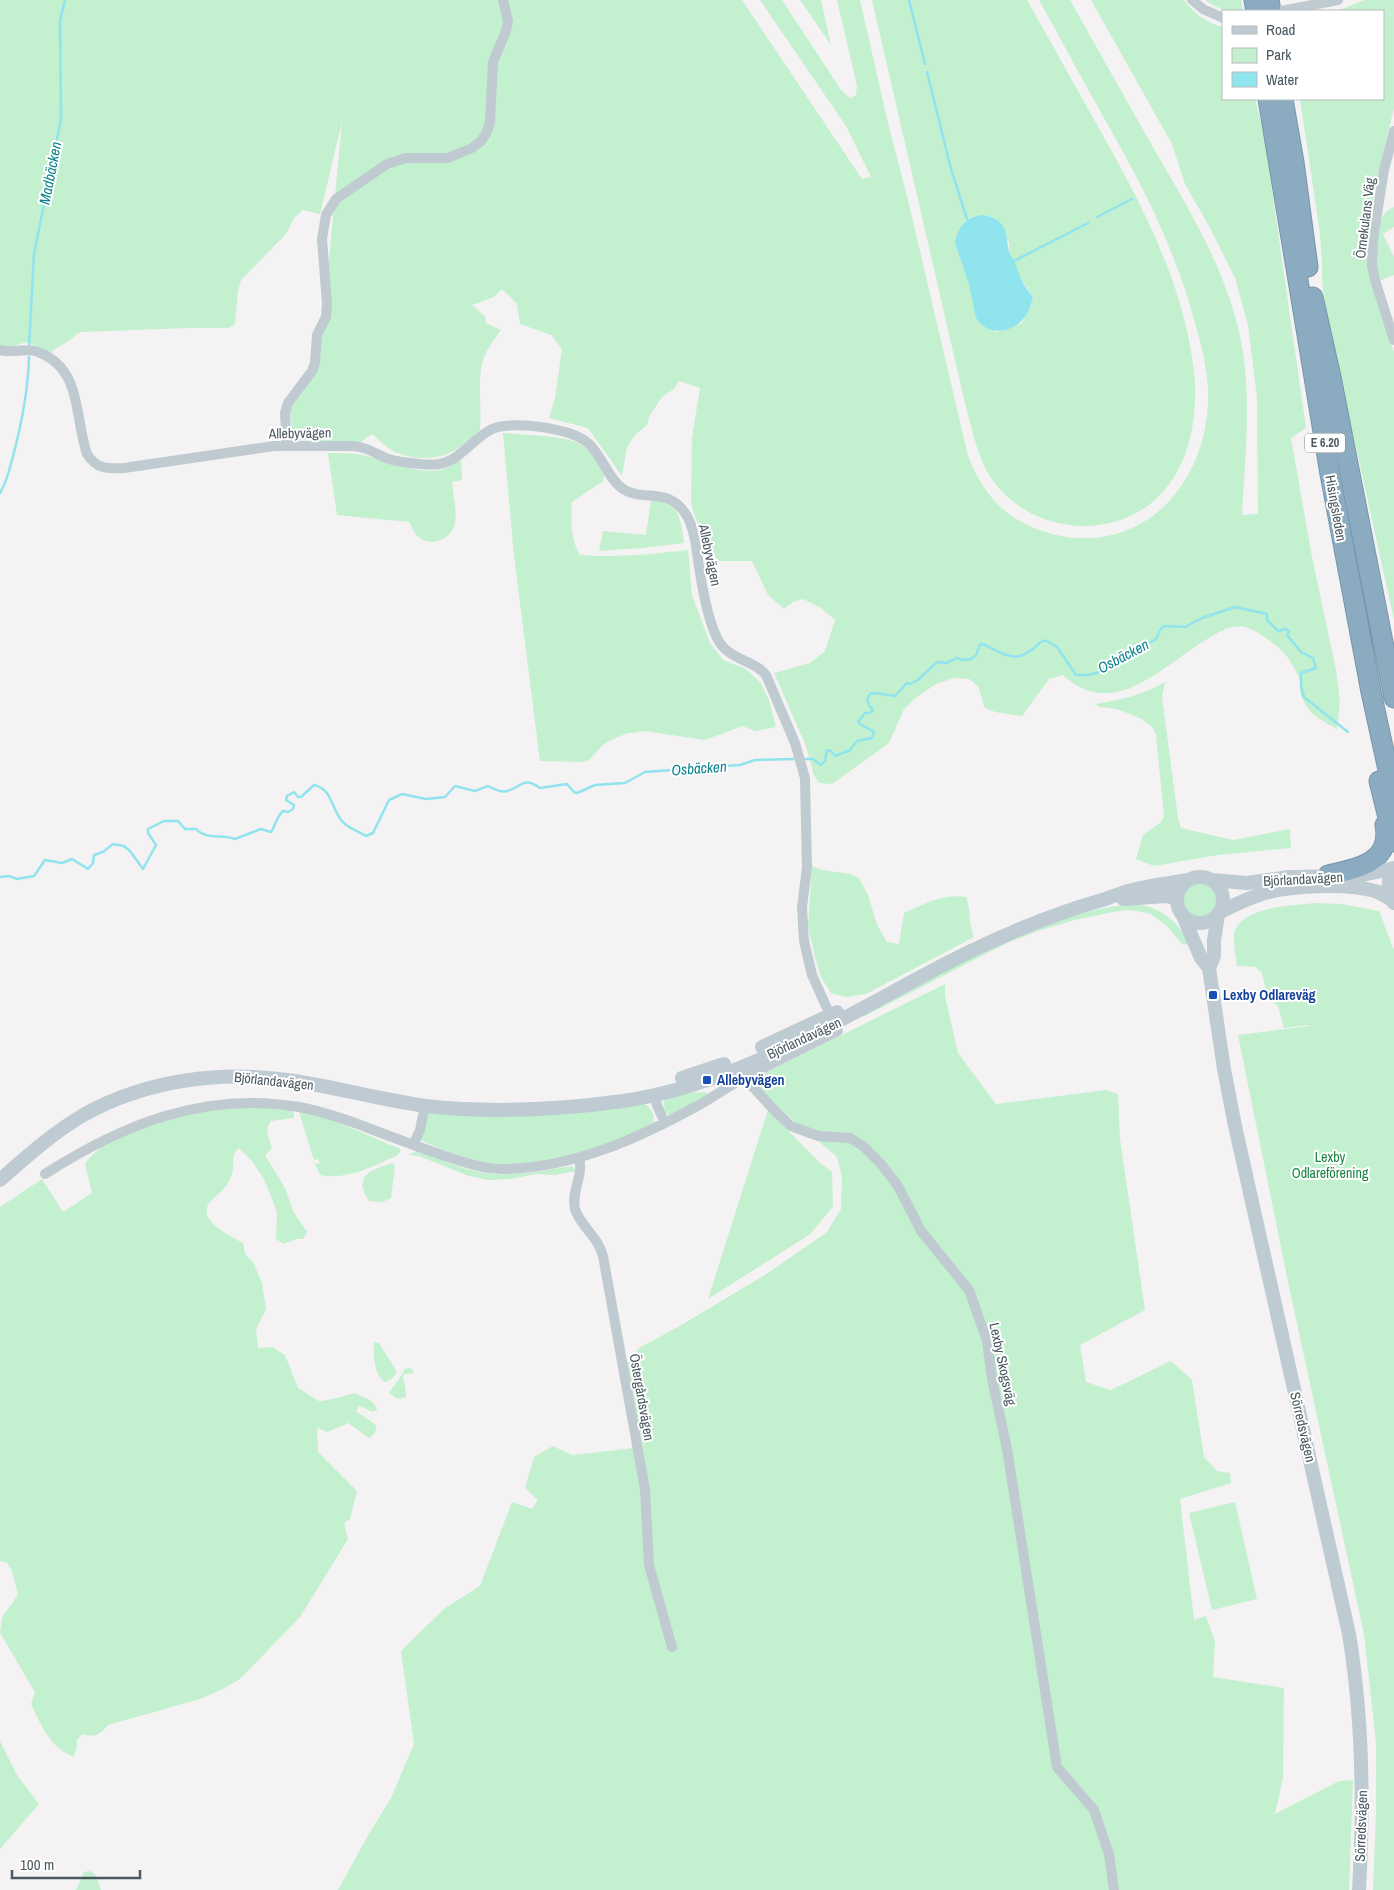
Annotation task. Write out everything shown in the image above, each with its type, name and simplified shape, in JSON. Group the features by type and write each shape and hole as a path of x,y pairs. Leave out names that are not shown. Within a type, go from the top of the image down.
{"highway":[{"name":"Hisingsleden","path":"1268,100 1340,471 1390,804"},
{"name":"Hisingsleden","path":"1284,100 1306,291"},
{"path":"1306,291 1331,377 1394,698"},
{"path":"1306,291 1301,336 1327,533 1390,804 1394,842"},
{"name":"Hisingsleden","path":"1357,593 1394,740"},
{"path":"1328,875 1362,867 1381,853 1386,840 1384,821 1390,804"}],"street":[{"path":"287,446 285,413 288,403 312,371 315,363 317,335 326,317 328,304 322,239 326,215 336,199 387,164 406,158 448,158 472,148 481,140 487,132 490,122 493,62 508,22 503,0"},
{"path":"1192,0 1203,9 1222,18"},
{"path":"1286,10 1336,0"},
{"path":"1320,10 1336,0"},
{"path":"1290,138 1293,120 1291,100"},
{"name":"Örnekulans Väg","path":"1394,131 1384,170 1373,239 1372,266 1394,338"},
{"name":"Allebyvägen","path":"1,352 36,351 50,358 62,370 73,388 87,454 91,460 103,468 124,468 225,452 287,446 357,446 399,462 433,465 451,459 483,434 503,426 552,429 579,436 594,449 624,489 672,500 681,508 693,532 704,591 716,636 731,654 758,667 766,675 799,754 806,786 807,868 802,907 804,941 812,975 834,1023"},
{"path":"1393,902 1388,884 1394,868"},
{"name":"Björlandavägen","path":"1212,880 1246,883 1290,877 1358,876 1394,868"},
{"path":"1201,877 1212,880 1222,892 1223,902 1219,914 1211,921 1202,924 1194,923 1183,916 1178,908 1177,898 1179,890 1188,880 1201,877"},
{"name":"Björlandavägen","path":"0,1180 42,1143 86,1114 128,1095 181,1081 230,1076 263,1077 296,1081 390,1100 487,1110 568,1107 625,1101 654,1090 706,1080 739,1067 834,1023 916,979 1028,925 1127,891 1188,880"},
{"name":"Björlandavägen","path":"1219,914 1260,894 1297,888 1336,886 1375,891 1393,902"},
{"name":"Björlandavägen","path":"1105,899 1166,896 1177,898"},
{"name":"Sörredsvägen","path":"1209,968 1214,956 1214,940 1219,914"},
{"name":"Sörredsvägen","path":"1183,916 1201,958 1209,968 1224,1069 1235,1126 1333,1557 1351,1649 1358,1708 1362,1771 1359,1890"},
{"name":"Björlandavägen","path":"745,1077 795,1053 834,1023"},
{"path":"654,1090 657,1105 665,1124 745,1077"},
{"name":"Lexby Skogsväg","path":"745,1077 774,1111 791,1126 818,1136 841,1136 853,1139 863,1146 881,1164 898,1186 922,1231 970,1290 987,1342 992,1379 1007,1449 1057,1767 1094,1810 1109,1854 1114,1890"},
{"name":"Björlandavägen","path":"45,1174 101,1141 136,1125 190,1109 233,1102 272,1104 336,1116 413,1145 471,1164 496,1169 528,1168 579,1158 625,1142 665,1124"},
{"path":"413,1145 420,1130 425,1105"},
{"name":"Östergårdsvägen","path":"579,1158 580,1166 574,1194 575,1207 582,1222 598,1242 603,1256 645,1489 649,1565 672,1647"}],"green space":[{"path":"0,0 742,0 862,179 871,177 846,126 760,0 782,0 841,90 850,98 856,95 857,86 837,0 860,0 968,456 975,471 982,485 1001,508 1025,524 1056,535 1089,538 1119,533 1145,521 1168,503 1185,479 1198,452 1206,422 1208,390 1203,353 1193,316 1163,232 1124,154 1039,0 1070,0 1208,246 1229,298 1243,352 1247,393 1247,433 1242,515 1258,514 1257,397 1248,325 1235,278 1185,184 1172,144 1091,0 1184,0 1201,17 1222,27 1222,100 1255,100 1264,134 1306,428 1291,438 1312,557 1336,670 1340,702 1337,729 1316,717 1308,709 1301,696 1298,675 1285,654 1266,638 1249,628 1240,626 1217,633 1156,674 1120,691 1101,693 1082,688 1063,675 1049,679 1022,716 995,712 985,708 978,686 969,679 954,678 936,684 904,709 889,743 832,784 819,783 814,775 806,746 774,673 810,663 825,651 835,620 821,608 803,599 793,602 784,609 768,595 752,561 718,561 700,531 691,504 692,438 700,388 679,381 674,389 662,397 650,415 647,425 635,435 627,447 622,476 588,428 549,418 555,398 562,349 551,335 520,324 517,304 502,289 494,297 472,305 485,316 486,323 501,330 483,360 480,385 480,430 468,441 445,455 417,458 396,452 372,434 361,442 293,440 290,409 316,373 320,354 342,122 320,214 303,210 294,218 286,234 241,280 235,324 228,328 81,332 51,353 26,342 0,351"},
{"path":"800,0 821,0 831,45"},
{"path":"872,0 1027,0 1113,153 1145,216 1160,248 1172,281 1183,314 1191,348 1195,383 1194,413 1189,443 1178,471 1160,495 1141,510 1120,520 1097,525 1074,526 1051,521 1029,512 1009,499 993,481 982,461 963,395","holes":["974,216 1009,242 1009,254 1014,261 1016,272 1033,297 1031,306 1022,323 996,332 976,317 973,297 965,272 965,221"]},
{"path":"1205,0 1241,0 1243,10 1228,10"},
{"path":"1365,0 1394,0 1394,108 1374,191 1368,238 1368,265 1370,280 1394,352 1394,620 1356,447 1343,402 1330,340 1322,281 1320,234 1300,100 1384,100 1384,10 1339,10"},
{"path":"1394,207 1394,227 1383,234 1394,257 1394,275 1379,281 1376,251 1378,229 1386,212"},
{"path":"503,433 571,440 582,445 605,471 603,481 572,502 571,523 574,542 580,555 620,556 688,550 692,595 710,643 723,660 746,669 761,683 769,700 776,727 756,731 742,726 705,740 644,731 625,734 605,743 590,759 583,762 540,761 514,556"},
{"path":"328,453 363,455 424,471 444,469 461,459 462,480 452,482 456,518 451,533 443,539 429,542 418,536 409,522 337,515"},
{"path":"651,500 661,502 674,509 680,519 684,543 599,551 603,531 646,535"},
{"path":"1165,682 1162,697 1178,818 1181,828 1233,840 1290,829 1291,848 1218,855 1154,866 1136,859 1143,835 1161,822 1164,816 1156,735 1152,727 1142,719 1117,709 1100,707 1095,704 1140,694"},
{"path":"812,866 823,870 850,874 859,878 868,895 877,925 887,942 899,944 904,913 934,900 958,896 966,897 974,937 866,994 846,997 831,993 821,977 808,926"},
{"path":"1199,881 1212,887 1218,900 1212,913 1199,919 1186,913 1180,900 1186,887"},
{"name":"Lexby Odlareförening","path":"1315,903 1342,904 1379,911 1394,950 1394,1890 1373,1890 1376,1743 1364,1634 1287,1277 1238,1035 1310,1026 1284,1028 1278,1006 1267,996 1262,973 1255,967 1237,966 1234,937 1235,930 1249,916 1270,909"},
{"path":"1136,904 1154,909 1169,917 1191,945 1182,944 1165,924 1150,914 1143,912 1127,910 1075,920 1009,942 865,1016 859,1016 965,961 1030,932 1082,913 1108,907"},
{"path":"945,984 945,996 958,1053 996,1104 1106,1090 1118,1094 1120,1139 1145,1310 1080,1345 1086,1382 1111,1390 1171,1361 1192,1380 1204,1457 1217,1471 1230,1473 1231,1483 1180,1499 1194,1620 1206,1616 1215,1641 1213,1677 1284,1688 1283,1778 1275,1814 1339,1781 1353,1780 1349,1890 338,1890 391,1798 414,1744 401,1651 445,1608 480,1586 512,1502 532,1509 538,1500 525,1488 534,1457 553,1446 572,1455 643,1447 627,1364 639,1348 768,1273 827,1232 841,1209 842,1177 837,1157 753,1086 753,1079"},
{"path":"707,1092 709,1097 671,1116 665,1110 664,1101 668,1098 684,1093"},
{"path":"643,1103 652,1112 654,1118 652,1125 596,1149 554,1161 533,1164 493,1164 465,1157 420,1140 427,1112 509,1116 551,1115"},
{"path":"251,1106 292,1110 294,1114 294,1118 271,1121 267,1131 272,1148 265,1155 285,1188 294,1213 307,1232 303,1239 296,1239 284,1244 276,1239 277,1212 264,1179 252,1161 239,1148 234,1154 229,1181 211,1201 207,1208 207,1214 216,1226 243,1243 245,1254 253,1262 262,1283 266,1309 256,1329 258,1348 272,1347 285,1355 298,1388 319,1401 355,1393 371,1401 376,1406 377,1410 373,1412 359,1406 356,1411 376,1425 375,1433 369,1438 348,1423 328,1432 317,1428 318,1452 357,1491 350,1519 344,1523 348,1539 300,1617 240,1679 200,1699 108,1725 96,1735 82,1734 77,1740 74,1757 59,1748 43,1728 31,1704 35,1692 0,1633 2,1617 18,1595 12,1571 7,1563 0,1561 0,1207 42,1179 63,1212 92,1193 85,1164 98,1150 116,1138 161,1121 185,1115"},
{"path":"298,1109 336,1121 399,1148 401,1151 396,1156 359,1172 340,1176 320,1175 315,1164 320,1163 318,1159 314,1160"},
{"path":"768,1110 820,1163 832,1172 833,1207 809,1235 708,1299"},
{"path":"416,1151 459,1167 486,1173 518,1174 572,1166 576,1171 554,1175 536,1174 511,1179 488,1180 469,1176 419,1156 409,1155"},
{"path":"394,1163 391,1198 383,1202 369,1201 362,1185 366,1175 378,1168"},
{"path":"374,1342 379,1343 396,1370 393,1378 385,1382 381,1379 376,1369"},
{"path":"410,1368 414,1373 403,1376 406,1398 396,1398 389,1393 405,1369"},
{"path":"1235,1502 1257,1599 1212,1610 1189,1513"},
{"path":"0,1741 17,1775 39,1804 0,1849"},
{"path":"89,1871 96,1876 101,1890 76,1890 84,1872"}],"water":[{"path":"983,215 997,220 1004,228 1010,253 1018,273 1033,297 1029,311 1024,319 1017,325 1005,330 996,331 988,329 977,320 968,280 955,243 958,232 967,220"}],"waterway":[{"name":"Madbäcken","path":"29,345 34,254 61,119 60,21 65,0"},
{"path":"909,0 925,64"},
{"path":"927,72 951,169 967,219"},
{"path":"1097,217 1132,199"},
{"path":"1014,261 1088,223"},
{"name":"Madbäcken","path":"0,493 8,473 21,422 26,396 29,357"},
{"name":"Osbäcken","path":"803,759 813,759 821,765 825,761 827,750 831,751 835,756 850,750 857,741 872,738 874,732 858,722 865,713 870,713 873,710 868,702 870,694 895,696 907,683 910,684 918,680 937,662 946,663 957,658 963,660 971,659 976,655 980,645 983,644 1014,657 1027,653 1042,642 1047,641 1057,647 1076,675 1087,675 1097,673 1121,656 1134,652 1156,639 1164,626 1185,627 1202,618 1235,607 1267,614 1267,620 1278,631 1286,629 1289,631 1287,635 1301,652 1313,658 1316,668 1301,673 1301,686 1304,697 1348,732"},
{"name":"Osbäcken","path":"0,877 9,876 17,879 34,876 45,860 62,863 72,859 88,869 93,863 94,855 103,852 113,844 124,846 143,869 156,845 148,833 148,829 164,821 178,821 185,829 196,829 209,836 235,839 261,829 271,832 281,813 293,809 294,805 286,800 287,796 294,792 298,797 301,797 314,785 320,787 329,796 337,814 345,824 366,836 373,833 389,800 402,794 426,799 445,797 455,786 475,791 488,786 505,791 526,783 540,788 567,784 577,793 595,785 625,783 645,772 740,765 755,760 795,759"}],"place":[{"name":"Lexby Odlareväg","path":"1213,995"},
{"name":"Allebyvägen","path":"707,1080"}]}
